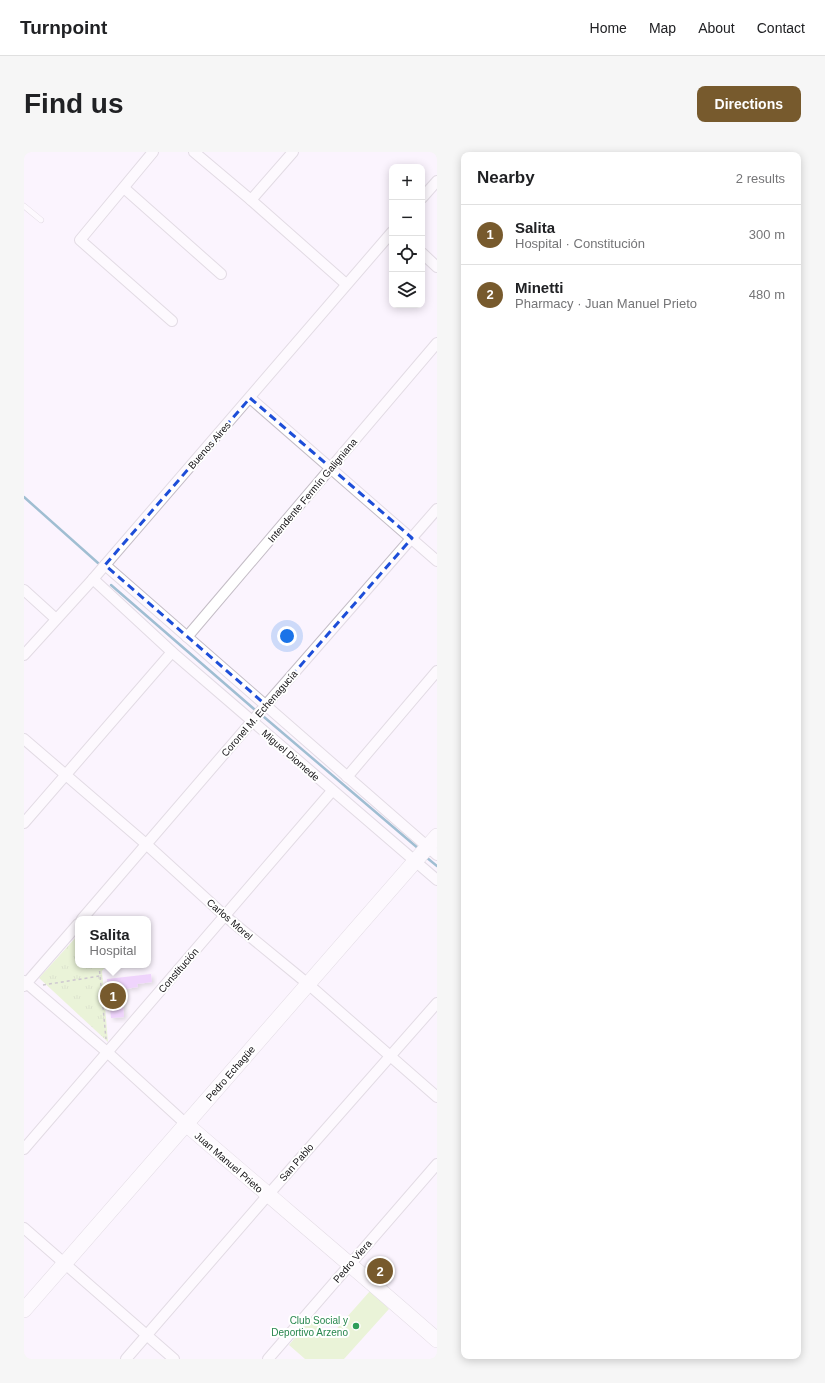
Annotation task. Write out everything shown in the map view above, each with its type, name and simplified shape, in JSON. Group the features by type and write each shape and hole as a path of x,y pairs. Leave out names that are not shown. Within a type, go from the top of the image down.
{"street":[{"path":"153,152 80,240 172,321"},
{"path":"194,152 346,284"},
{"path":"251,200 293,152"},
{"path":"425,195 437,181"},
{"path":"124,188 221,274"},
{"name":"Buenos Aires","path":"24,655 93,579 389,235"},
{"path":"425,256 437,267"},
{"name":"Intendente Fermín Galigniana","path":"187,637 437,343"},
{"path":"250,398 437,561"},
{"name":"Coronel M. Echenagucía","path":"85,916 437,509"},
{"name":"Miguel Diomede","path":"105,565 347,776 434,846"},
{"name":"Miguel Diomede","path":"93,579 172,652 437,880"},
{"path":"24,590 56,619"},
{"path":"24,823 172,652"},
{"path":"347,776 437,671"},
{"name":"Carlos Morel","path":"24,739 146,844 225,916 308,984 437,1097"},
{"name":"Constitución","path":"24,1149 332,791"},
{"name":"Pedro Echagüe","path":"24,1310 415,861 434,846"},
{"path":"26,984 75,927"},
{"name":"Juan Manuel Prieto","path":"26,984 107,1052 186,1124 437,1340"},
{"name":"San Pablo","path":"126,1359 437,1003"},
{"name":"Pedro Viera","path":"268,1359 437,1164"},
{"path":"24,1228 174,1359"}],"lane":[{"path":"24,206 41,220"}],"path":[{"path":"99,968 107,1052"},
{"path":"26,984 100,976"}],"highlighted area":[{"path":"250,398 412,538 266,705 105,565"}],"green space":[{"path":"75,938 75,968 104,968 102,971 108,1042 39,978"},
{"name":"Club Social y Deportivo Arzeno","path":"370,1291 389,1309 344,1359 305,1359 289,1345 311,1318 331,1335"}],"building":[{"path":"151,974 152,982 137,984 138,987 125,989 124,986 117,987 119,1004 123,1003 124,1017 111,1018 107,979"}],"waterway":[{"path":"24,497 98,563"},
{"path":"111,585 254,709"},
{"path":"264,717 419,849"},
{"path":"426,857 437,866"}],"place":[{"name":"Salita","path":"113,996"},
{"name":"Minetti","path":"380,1271"},
{"name":"Club Social y Deportivo Arzeno","path":"356,1326"}]}
